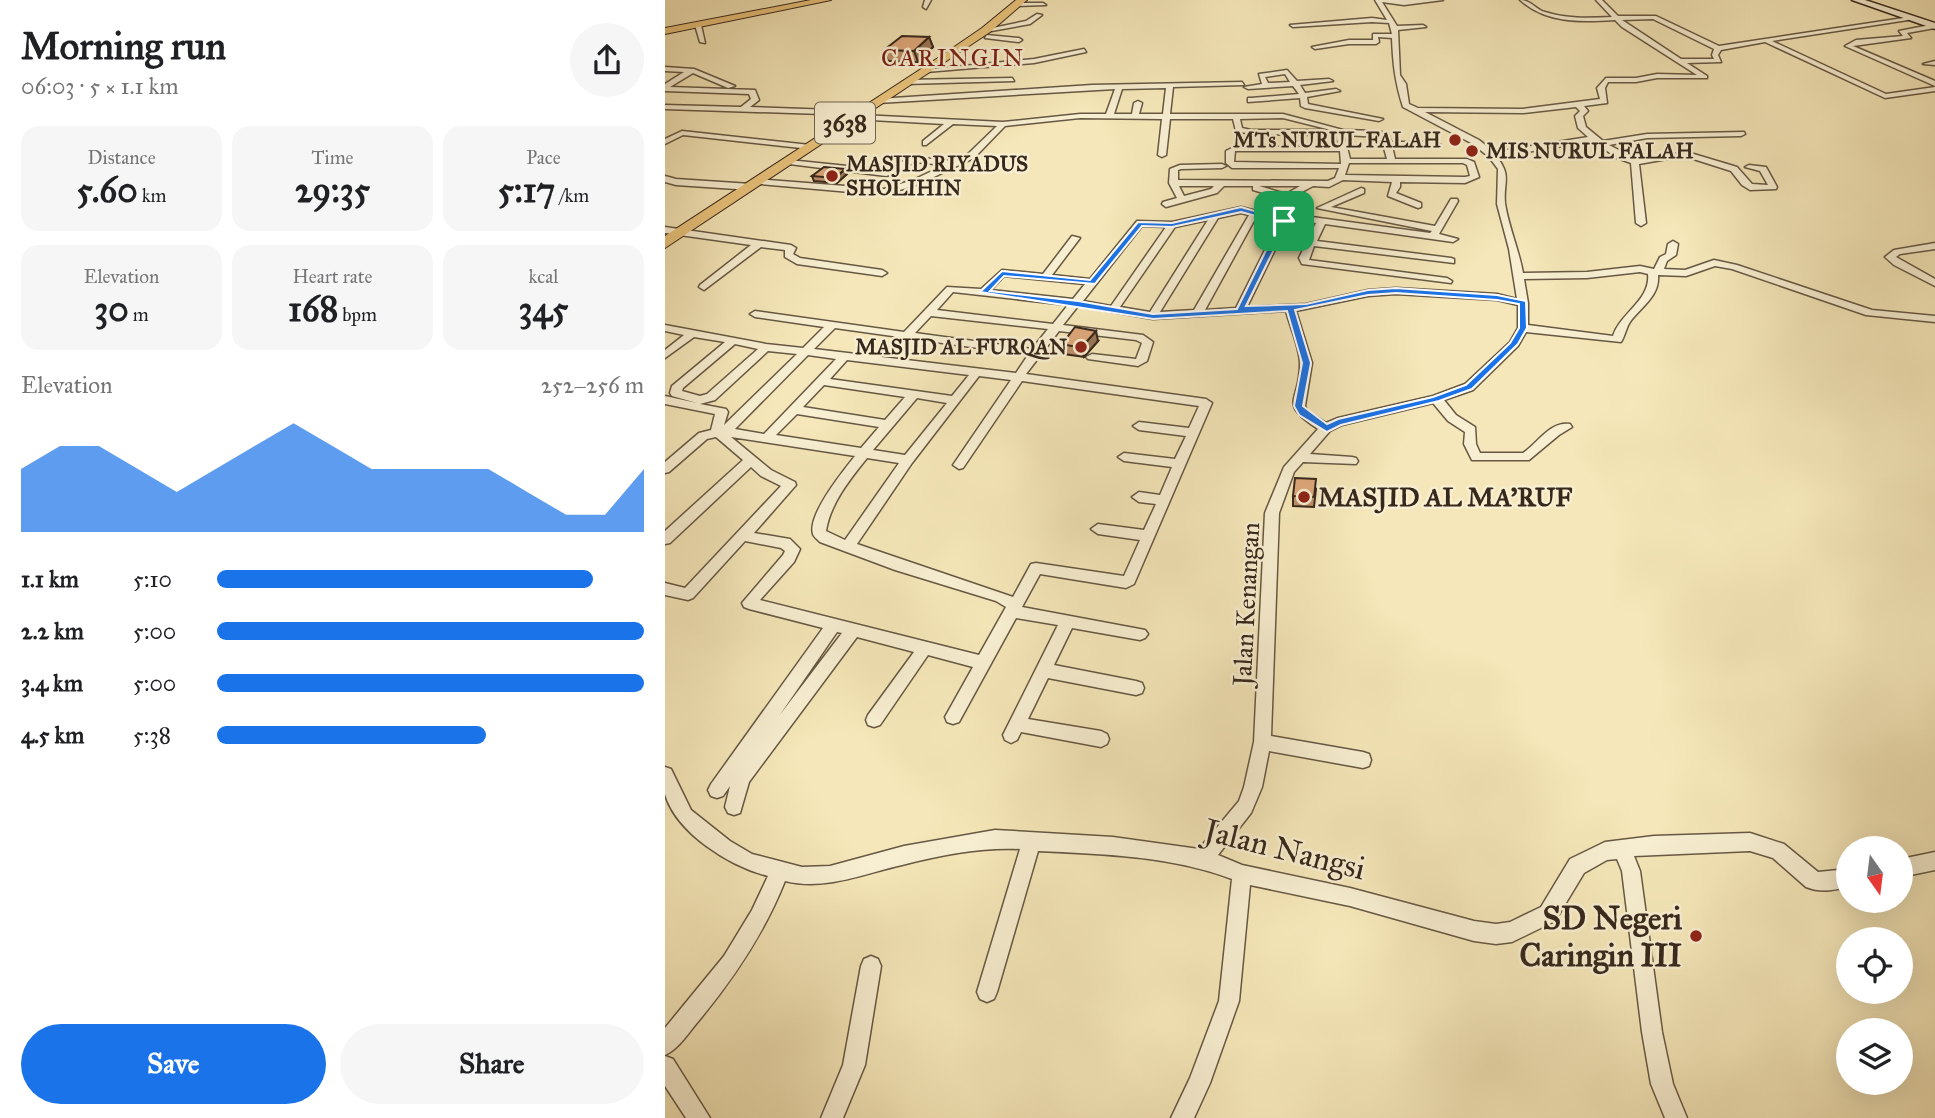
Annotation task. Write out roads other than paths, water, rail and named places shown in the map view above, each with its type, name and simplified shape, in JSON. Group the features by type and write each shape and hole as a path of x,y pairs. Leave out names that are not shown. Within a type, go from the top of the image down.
{"main road":[{"path":"665,31 826,0"},
{"name":"3638","path":"665,243 926,70 1019,2"}],"street":[{"path":"1379,0 1398,3 1440,0"},
{"path":"1379,0 1393,25 1397,75 1402,84 1406,105 1411,110 1451,127 1492,155 1502,169 1500,204 1514,249 1523,303 1523,328 1617,340 1622,326 1648,295 1655,280 1655,272 1663,259 1671,255 1673,244"},
{"path":"1523,0 1539,12 1567,19 1656,18 1718,48 1908,18"},
{"path":"1411,110 1492,112 1579,105 1604,101 1601,88 1606,80 1636,80 1657,76 1705,77 1630,30 1599,0"},
{"path":"1856,0 1934,26"},
{"path":"1019,2 1043,5"},
{"path":"1428,2 1436,5 1451,4"},
{"path":"980,33 1028,23 1039,15"},
{"path":"1369,15 1393,25"},
{"path":"1293,25 1322,30 1372,20 1423,27"},
{"path":"698,25 703,42"},
{"path":"1315,47 1349,42 1375,42 1375,35 1393,25"},
{"path":"1934,26 1906,29 1901,32 1909,36 1897,39 1860,41 1848,46 1935,86"},
{"path":"1322,30 1325,46"},
{"path":"1838,30 1860,41"},
{"path":"980,33 1019,40"},
{"path":"1768,41 1885,96 1935,86"},
{"path":"1680,61 1719,61 1715,55 1718,48"},
{"path":"926,70 1034,61 1084,51"},
{"path":"1926,64 1935,63"},
{"path":"665,69 692,71 722,84 752,92"},
{"path":"665,88 692,71"},
{"path":"1266,86 1261,75 1290,73 1304,95 1305,106"},
{"path":"907,82 1012,80"},
{"path":"877,102 1119,86 1170,85 1206,89 1329,81"},
{"path":"1162,155 1170,85"},
{"path":"1108,117 1119,86"},
{"path":"665,88 752,92"},
{"path":"1072,97 1076,88"},
{"path":"1251,100 1336,91"},
{"path":"743,109 755,100 752,92"},
{"path":"1135,117 1138,103"},
{"path":"1579,105 1584,111 1579,117 1581,125 1620,156 1635,162 1686,155 1734,169 1742,184 1749,187 1773,187 1763,169 1749,167"},
{"path":"1289,117 1305,106 1379,119"},
{"path":"665,107 1003,124 1065,117 1079,120 1108,117 1289,117 1340,132"},
{"path":"1065,117 1069,107"},
{"path":"665,119 685,108"},
{"path":"1236,117 1239,129 1246,132 1376,132 1385,136 1392,161"},
{"path":"926,143 952,121"},
{"path":"665,179 676,182 884,192 906,186 971,156 1003,124"},
{"path":"1173,183 1245,184 1287,197 1311,184 1333,183 1341,177 1346,164 1340,132"},
{"path":"665,142 682,133 810,147"},
{"path":"1604,143 1647,136 1741,134"},
{"path":"1492,155 1594,138"},
{"path":"1386,144 1436,144"},
{"path":"1341,177 1465,180 1475,177 1471,164 1464,162 1392,161 1235,166 1230,163 1230,151 1234,149 1345,149"},
{"path":"789,162 886,173 894,171 911,159 956,164"},
{"path":"1635,162 1641,223"},
{"path":"1182,199 1173,183 1175,168 1222,166"},
{"path":"1397,180 1397,187 1391,194 1417,205"},
{"path":"1166,204 1214,191 1221,183"},
{"path":"959,465 1035,353 1140,223 1172,225 1241,209 1284,221 1297,219 1361,191"},
{"path":"1435,233 1454,201"},
{"path":"1322,208 1453,239"},
{"path":"1198,313 1254,212"},
{"path":"1153,316 1216,214"},
{"path":"1297,219 1435,233"},
{"path":"1241,309 1284,221"},
{"path":"1321,223 1304,258 1308,262 1447,281"},
{"path":"1113,310 1172,225"},
{"path":"665,230 791,247 789,255 803,262 881,274"},
{"path":"1046,277 1075,238"},
{"path":"704,287 759,243"},
{"path":"1312,243 1451,261"},
{"path":"1935,246 1897,252 1890,257 1935,283"},
{"path":"1518,276 1587,275 1640,269 1686,273 1714,263 1870,313 1935,319"},
{"path":"984,292 1000,274 1092,282"},
{"path":"907,335 948,290 1078,303 1153,316 1290,308 1396,290 1497,297 1523,303"},
{"path":"1290,308 1306,363 1299,406 1302,413 1327,428"},
{"path":"928,312 1139,337 1148,342 1143,359 1138,363 1092,357"},
{"path":"755,314 1035,353"},
{"path":"722,431 832,326"},
{"path":"665,328 766,347 1019,377 1206,403 1128,582 1036,568 953,716"},
{"name":"Jalan Kenangan","path":"1203,859 1245,807 1253,787 1262,742 1272,513 1288,470 1327,428 1338,422 1436,399 1469,387 1514,344 1523,328"},
{"path":"665,355 691,334"},
{"path":"733,341 678,386 677,393 700,400 711,397 766,347"},
{"path":"767,438 844,357"},
{"path":"848,546 908,460 975,373"},
{"path":"822,382 955,400"},
{"path":"913,395 863,454 825,508 817,529 825,538 895,564 1001,597 1013,608 1140,634"},
{"path":"1436,399 1452,418 1471,429 1470,444 1476,457 1525,457 1532,454 1557,428 1566,427"},
{"path":"665,589 688,594 790,485 750,461 722,431 722,412 667,402"},
{"path":"795,410 889,424"},
{"path":"1139,426 1193,433"},
{"path":"665,469 703,436 722,431 908,460"},
{"path":"1124,457 1179,464"},
{"path":"1298,457 1352,461"},
{"path":"665,539 750,461"},
{"path":"1139,497 1163,500"},
{"path":"1098,529 1147,536"},
{"path":"744,536 785,543 793,549 789,558 748,603 983,663"},
{"path":"1068,621 1013,730 1101,739"},
{"path":"717,790 844,627"},
{"path":"734,807 736,792 743,776 844,627"},
{"path":"874,720 925,648"},
{"path":"1043,670 1136,688"},
{"path":"1262,742 1363,760"},
{"name":"Jalan Nangsi","path":"665,775 685,816 724,847 748,862 802,876 829,875 946,846 995,839 1113,846 1203,859 1242,874 1350,897 1474,931 1496,934 1512,932 1548,914 1577,866 1596,854 1622,849 1654,845 1750,842 1778,850 1813,880 1836,880"},
{"path":"987,992 1032,841"},
{"path":"1622,849 1633,887 1652,1032 1662,1084 1676,1118"},
{"path":"1913,866 1935,861"},
{"path":"665,1044 752,930 763,912 779,871"},
{"path":"1182,1118 1209,1058 1229,1001 1242,874"},
{"path":"832,1118 854,1065 871,966"},
{"path":"665,1067 699,1118"}],"place":[{"name":"MTs NURUL FALAH","path":"1455,140"},
{"name":"MIS NURUL FALAH","path":"1472,151"},
{"name":"MASJID RIYADUS SHOLIHIN","path":"832,176"},
{"name":"MASJID AL FURQAN","path":"1081,347"},
{"name":"MASJID AL MA'RUF","path":"1304,497"},
{"name":"SD Negeri Caringin III","path":"1696,936"}],"district":[{"name":"CARINGIN","path":"953,58"}]}
